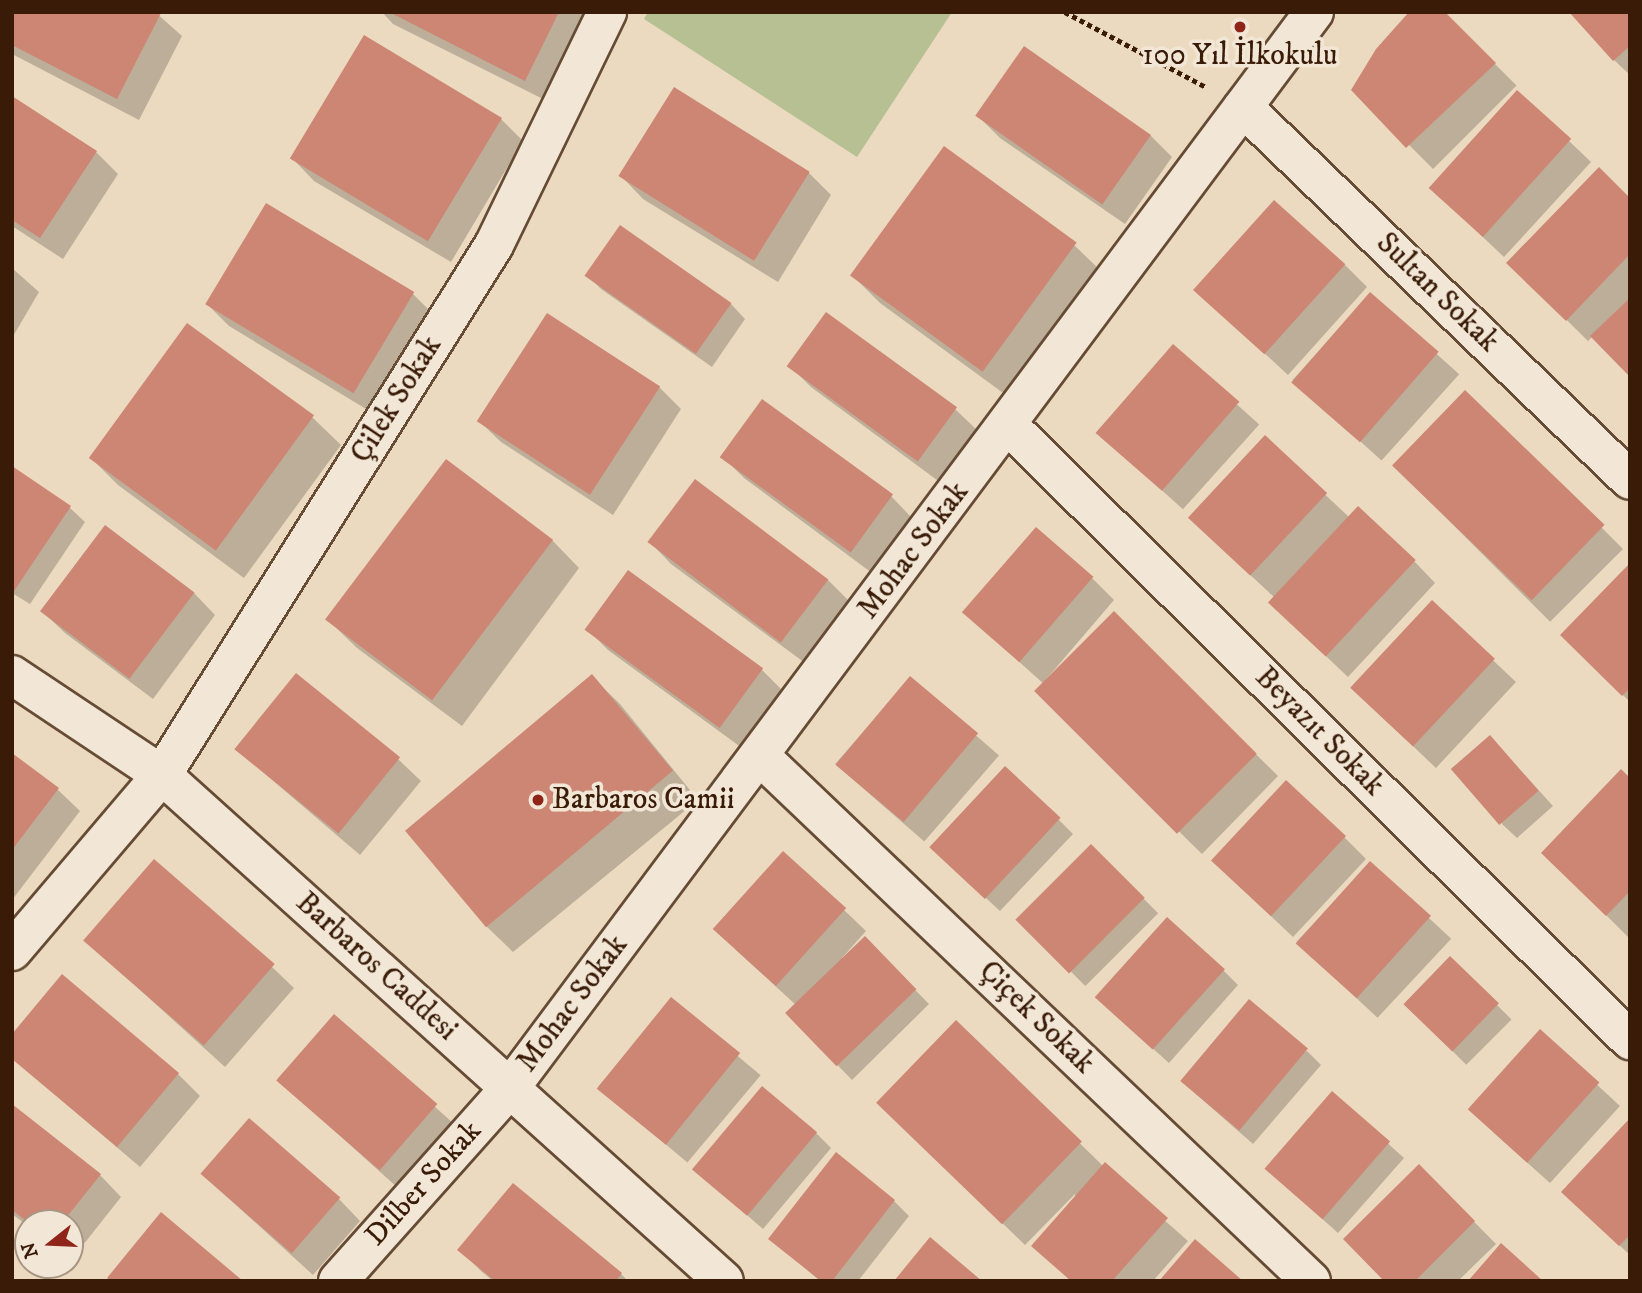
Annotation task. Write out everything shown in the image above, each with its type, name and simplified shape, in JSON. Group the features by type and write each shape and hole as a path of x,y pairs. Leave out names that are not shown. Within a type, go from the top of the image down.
{"street":[{"name":"Çilek Sokak","path":"12,951 162,775 494,245 607,12"},
{"name":"Mohac Sokak","path":"510,1087 761,756 1314,12"},
{"name":"Sultan Sokak","path":"1244,107 1630,480"},
{"name":"Beyazıt Sokak","path":"1008,425 1630,1040"},
{"name":"Barbaros Caddesi","path":"12,675 162,775 724,1281"},
{"name":"Çiçek Sokak","path":"761,756 1311,1281"},
{"name":"Dilber Sokak","path":"338,1281 510,1087"}],"path":[{"path":"1065,12 1244,107"}],"green space":[{"path":"648,12 952,12 857,157 644,19"}],"building":[{"path":"12,12 161,13 117,99 12,45"},
{"path":"389,12 559,12 525,81"},
{"path":"1409,12 1445,12 1496,63 1406,148 1351,90 1376,49"},
{"path":"1569,12 1630,12 1630,46 1613,61"},
{"path":"364,35 502,118 428,241 290,158"},
{"path":"1024,46 1151,135 1102,205 975,116"},
{"path":"674,87 810,172 754,261 618,176"},
{"path":"1517,90 1571,139 1483,237 1429,188"},
{"path":"12,96 97,151 40,238 12,220"},
{"path":"944,146 1077,242 983,372 850,275"},
{"path":"1599,167 1630,198 1630,254 1566,321 1506,263"},
{"path":"1274,200 1345,264 1264,354 1193,290"},
{"path":"266,203 414,292 354,393 205,304"},
{"path":"620,225 731,303 696,354 584,276"},
{"path":"1370,292 1439,352 1360,442 1291,383"},
{"path":"1630,298 1630,377 1590,336"},
{"path":"826,312 957,407 918,461 787,366"},
{"path":"547,313 660,387 590,495 477,421"},
{"path":"187,323 314,415 216,550 89,458"},
{"path":"1173,344 1239,402 1162,491 1096,433"},
{"path":"1465,390 1605,525 1532,600 1392,466"},
{"path":"762,399 893,494 851,552 720,457"},
{"path":"1265,435 1327,493 1250,576 1188,518"},
{"path":"446,459 553,540 432,700 325,620"},
{"path":"12,466 71,506 14,591 12,590"},
{"path":"695,479 828,580 781,643 647,542"},
{"path":"1358,506 1416,560 1326,656 1268,603"},
{"path":"105,525 194,592 129,679 40,611"},
{"path":"1036,527 1093,577 1019,662 962,612"},
{"path":"1630,563 1630,688 1622,696 1560,635"},
{"path":"628,570 763,668 720,728 585,630"},
{"path":"1432,600 1495,659 1413,746 1350,688"},
{"path":"1114,611 1257,754 1177,834 1034,691"},
{"path":"296,673 400,757 338,833 234,749"},
{"name":"Barbaros Camii","path":"592,674 673,771 486,927 405,831"},
{"path":"910,676 978,733 904,822 835,765"},
{"path":"1490,735 1539,791 1499,825 1451,769"},
{"path":"12,753 59,788 12,850"},
{"path":"1005,766 1061,818 985,899 929,847"},
{"path":"1621,769 1630,778 1630,891 1606,916 1541,853"},
{"path":"1286,780 1346,836 1271,916 1211,860"},
{"path":"1091,844 1145,898 1069,973 1015,920"},
{"path":"783,851 846,908 776,986 713,929"},
{"path":"154,859 275,964 204,1045 83,941"},
{"path":"1370,861 1431,916 1357,998 1296,943"},
{"path":"1167,917 1225,969 1153,1049 1095,997"},
{"path":"865,936 916,989 837,1066 785,1013"},
{"path":"1450,956 1499,1003 1452,1051 1403,1004"},
{"path":"62,974 179,1073 117,1147 12,1059 12,1034"},
{"path":"671,997 740,1053 666,1145 597,1089"},
{"path":"1249,999 1308,1048 1239,1130 1180,1081"},
{"path":"334,1014 437,1104 380,1170 276,1080"},
{"path":"956,1020 1082,1142 1002,1224 876,1103"},
{"path":"1540,1029 1599,1083 1527,1163 1468,1109"},
{"path":"762,1086 817,1132 747,1216 692,1169"},
{"path":"1332,1091 1390,1142 1323,1219 1264,1169"},
{"path":"12,1104 101,1174 73,1209 12,1210"},
{"path":"249,1118 340,1197 292,1253 200,1174"},
{"path":"1630,1118 1630,1235 1619,1246 1561,1192"},
{"path":"836,1152 895,1200 832,1281 821,1281 768,1239"},
{"path":"1105,1162 1168,1218 1112,1281 1071,1281 1031,1246"},
{"path":"1419,1164 1475,1221 1415,1281 1384,1281 1343,1239"},
{"path":"513,1183 622,1273 616,1281 495,1281 457,1250"},
{"path":"161,1212 243,1281 111,1281 107,1278"},
{"path":"930,1237 982,1281 894,1281"},
{"path":"1195,1239 1243,1281 1159,1281"},
{"path":"1501,1243 1543,1281 1468,1281"}],"place":[{"name":"100 Yıl İlkokulu","path":"1240,27"},
{"name":"Barbaros Camii","path":"538,800"}]}
